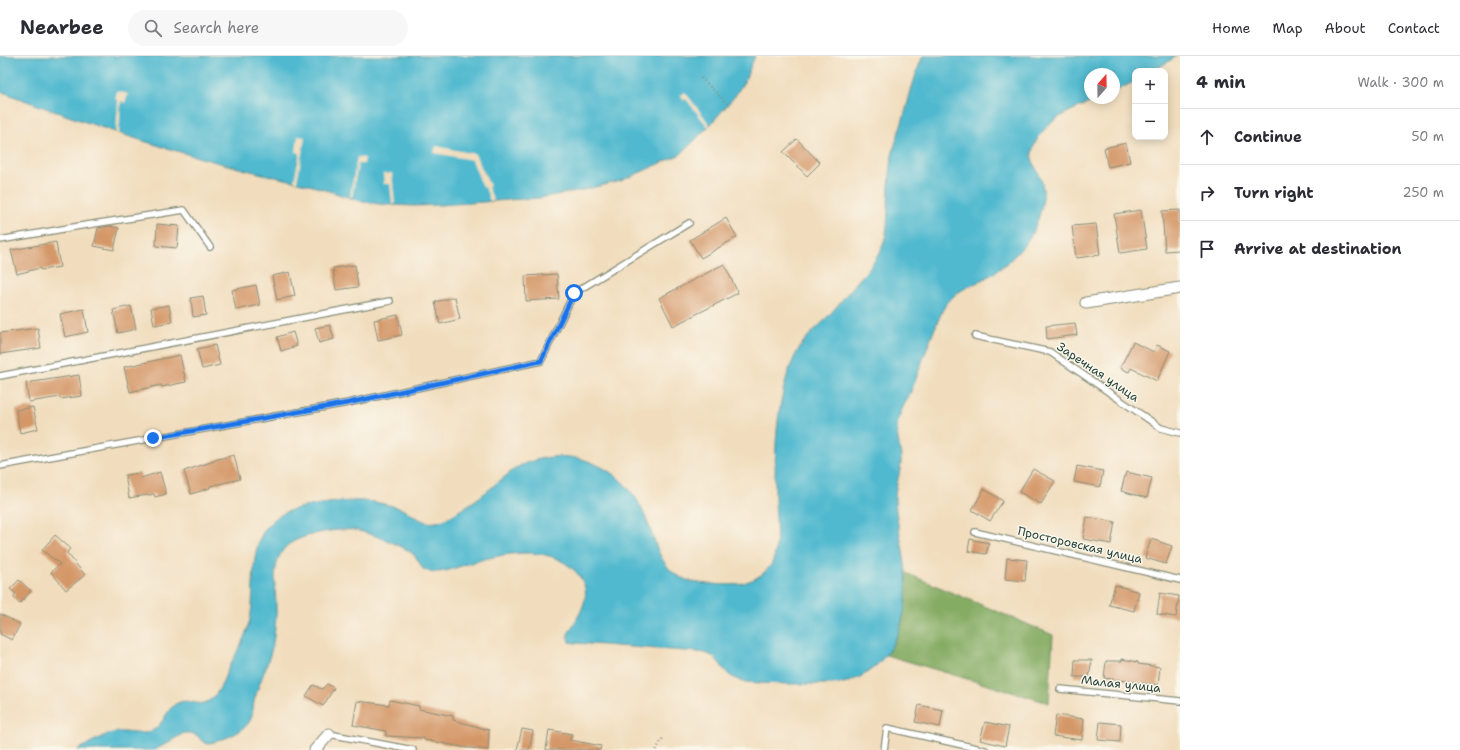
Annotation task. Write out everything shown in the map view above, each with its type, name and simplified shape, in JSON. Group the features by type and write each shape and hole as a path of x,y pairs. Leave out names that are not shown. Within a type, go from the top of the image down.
{"street":[{"path":"1086,303 1180,288"},
{"path":"315,750 330,734"}],"lane":[{"path":"0,240 184,210 210,247"},
{"path":"0,466 348,403 541,361 574,293 689,223"},
{"path":"0,376 390,302"},
{"name":"Заречная улица","path":"974,336 1050,352 1161,428 1180,433"},
{"name":"Просторовская улица","path":"975,532 1180,580"},
{"name":"Малая улица","path":"1060,688 1180,701"},
{"path":"884,750 887,728 985,750"},
{"path":"330,734 413,750"}],"path":[{"path":"701,78 729,105"},
{"path":"656,750 662,738"}],"green space":[{"path":"906,573 1053,635 1049,703 886,655 901,626 906,595"}],"water":[{"path":"0,56 755,56 745,80 735,96 710,125 681,154 621,181 539,198 415,206 367,202 309,185 222,164 147,142 36,105 0,91"},
{"path":"923,56 1177,56 1158,68 1132,68 1132,83 1120,89 1120,68 1084,68 1084,104 1088,104 1055,120 1039,137 1033,148 1032,158 1039,174 1043,189 1042,202 1035,228 1013,257 989,276 959,292 943,309 911,391 902,409 897,426 901,463 895,502 905,564 907,589 902,622 888,651 866,674 851,681 842,683 792,684 744,682 730,676 718,661 706,653 570,642 568,634 584,603 585,588 582,580 576,572 564,563 552,557 538,554 509,554 467,564 450,570 434,572 423,569 413,554 393,543 360,531 337,530 327,531 296,540 283,550 279,557 275,573 276,616 272,646 254,701 251,718 244,728 229,737 208,744 202,741 198,736 191,733 184,733 155,750 78,750 108,734 119,732 146,733 158,726 172,706 184,701 205,703 214,696 242,643 250,621 255,558 258,544 272,521 291,510 312,505 336,502 370,501 402,509 422,521 431,523 446,519 467,506 516,468 524,464 542,458 570,457 588,461 602,467 626,485 635,497 643,512 660,555 667,566 677,575 692,582 730,585 744,583 762,574 772,563 776,549 775,483 778,418 790,367 799,349 809,335 823,322 869,268 880,252 885,237 888,220 892,156"}],"pier":[{"path":"117,91 128,94 125,103 121,101 119,136 116,135 118,100 115,99"},
{"path":"685,92 710,125 708,127 686,99 684,100 680,95"},
{"path":"298,136 305,137 297,182 294,181 300,153 296,152"},
{"path":"436,146 475,154 490,186 488,187 494,201 490,201 485,187 483,188 472,160 434,153"},
{"path":"357,157 365,158 364,164 358,164 352,197 350,197"},
{"path":"392,173 395,204 392,205 390,184 384,184 383,174"}],"building":[{"path":"797,139 820,163 807,176 783,152"},
{"path":"1126,143 1130,162 1108,167 1104,148"},
{"path":"1141,210 1147,249 1120,253 1114,214"},
{"path":"1180,210 1180,250 1165,251 1162,211"},
{"path":"726,218 737,237 701,258 690,240"},
{"path":"157,224 179,226 177,248 156,246"},
{"path":"1096,224 1100,255 1076,258 1072,226"},
{"path":"109,226 119,228 114,250 94,246 98,228"},
{"path":"56,242 60,267 41,270 40,268 17,274 11,250"},
{"path":"724,264 738,293 673,326 659,298"},
{"path":"355,265 358,287 336,290 333,268"},
{"path":"290,272 295,296 277,300 272,276"},
{"path":"557,274 559,299 526,301 525,276"},
{"path":"256,285 260,305 236,310 232,290"},
{"path":"203,296 206,315 193,317 191,298"},
{"path":"455,297 460,319 440,324 435,302"},
{"path":"169,305 172,322 154,325 151,308"},
{"path":"131,306 136,329 118,333 113,310"},
{"path":"84,309 88,332 65,337 60,314"},
{"path":"398,315 402,335 378,340 374,320"},
{"path":"1075,323 1077,335 1047,339 1046,326"},
{"path":"330,325 334,339 319,343 315,328"},
{"path":"38,328 41,348 0,354 0,333"},
{"path":"293,332 297,346 281,351 277,337"},
{"path":"1133,342 1154,352 1157,345 1170,351 1157,381 1131,368 1129,372 1120,368"},
{"path":"215,345 220,365 202,369 197,349"},
{"path":"180,355 186,382 162,387 161,385 130,392 124,367"},
{"path":"79,375 82,396 60,399 60,397 29,402 26,383"},
{"path":"33,407 38,429 20,433 16,410"},
{"path":"234,455 240,479 210,486 210,488 191,494 184,471 214,460"},
{"path":"1077,466 1103,471 1100,487 1074,482"},
{"path":"1033,469 1055,481 1041,504 1019,492"},
{"path":"160,472 166,494 155,497 154,494 129,498 125,475 140,473 141,478"},
{"path":"1126,472 1152,478 1147,498 1121,491"},
{"path":"984,489 1003,501 990,521 972,510"},
{"path":"1087,517 1115,522 1111,544 1083,539"},
{"path":"55,535 70,548 67,553 85,575 66,590 51,572 60,564 42,550"},
{"path":"970,539 989,543 986,554 968,551"},
{"path":"1151,539 1172,546 1166,564 1145,558"},
{"path":"1007,558 1027,560 1025,581 1005,579"},
{"path":"19,580 31,591 20,603 13,597 16,594 10,589"},
{"path":"1115,585 1139,592 1134,611 1109,605"},
{"path":"1160,593 1179,596 1176,617 1157,614"},
{"path":"0,614 20,624 12,640 0,634"},
{"path":"1122,659 1138,662 1138,664 1160,667 1158,685 1104,678 1106,661 1122,661"},
{"path":"1075,660 1092,660 1089,677 1074,677"},
{"path":"327,684 334,688 323,706 306,696 313,685 322,689"},
{"path":"390,700 419,706 419,709 453,716 453,720 489,730 488,750 424,740 424,738 386,736 386,731 353,725 357,701 389,705"},
{"path":"919,705 943,710 940,727 915,722"},
{"path":"1056,715 1084,719 1082,740 1053,736"},
{"path":"985,722 1009,727 1005,746 980,740"},
{"path":"1100,722 1121,724 1120,742 1098,740"},
{"path":"522,729 533,731 529,750 517,750"},
{"path":"549,730 572,734 570,740 601,746 600,750 546,750"}],"route":[{"path":"153,438 348,403 541,361 574,293"}]}
